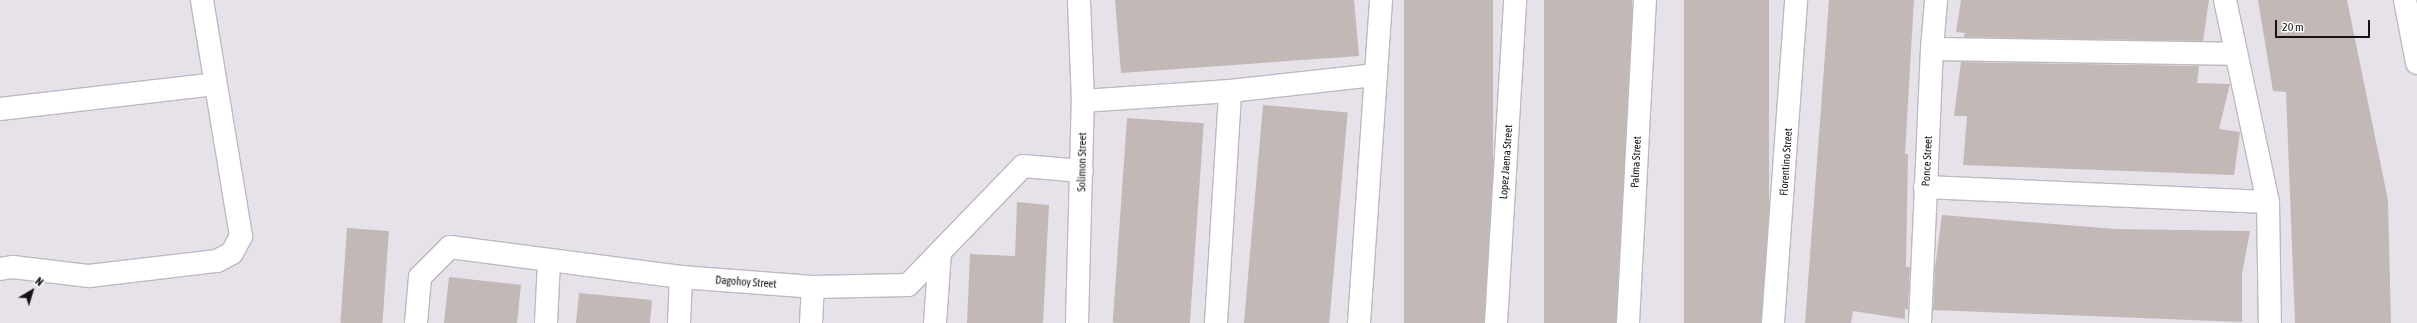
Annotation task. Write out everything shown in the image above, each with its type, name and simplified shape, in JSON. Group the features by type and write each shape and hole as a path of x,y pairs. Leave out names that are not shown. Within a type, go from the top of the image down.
{"street":[{"path":"0,269 12,267 89,276 217,261 232,253 241,236 202,0"},
{"name":"Solimon Street","path":"1077,323 1083,101 1079,0"},
{"path":"1360,323 1381,0"},
{"name":"Lopez Jaena Street","path":"1496,323 1516,0"},
{"name":"Palma Street","path":"1628,323 1645,0"},
{"name":"Florentino Street","path":"1773,323 1796,0"},
{"name":"Ponce Street","path":"1920,323 1925,187 1936,0"},
{"path":"2225,0 2268,202 2270,323"},
{"path":"2405,0 2417,63"},
{"path":"1932,49 2236,54"},
{"path":"1083,101 1230,91 1376,75"},
{"path":"0,108 215,84"},
{"path":"1216,323 1230,91"},
{"name":"Dagohoy Street","path":"416,323 420,277 450,248 681,277 813,287 908,285 1024,166 1082,171"},
{"path":"1925,187 2268,202"},
{"path":"935,323 940,252"},
{"path":"546,323 549,261"},
{"path":"679,323 681,277"},
{"path":"811,323 813,287"}],"building":[{"path":"1115,0 1354,0 1359,56 1121,73"},
{"path":"1404,0 1493,0 1493,323 1404,323"},
{"path":"1544,0 1632,0 1632,323 1544,323"},
{"path":"1684,0 1769,0 1769,323 1684,323"},
{"path":"1829,0 1914,0 1905,154 1908,154 1906,267 1910,267 1908,309 1905,309 1905,319 1853,311 1851,323 1805,323"},
{"path":"1961,0 2209,0 2203,41 1964,37 1965,33 1956,32"},
{"path":"2258,0 2347,0 2388,200 2391,323 2295,323 2286,92 2273,91"},
{"path":"1961,62 2199,66 2197,83 2230,84 2219,129 2240,132 2234,175 1963,165 1967,116 1954,116"},
{"path":"1263,105 1348,112 1329,323 1244,323"},
{"path":"1127,118 1204,123 1190,323 1113,323"},
{"path":"1017,202 1049,205 1043,323 967,323 970,254 1015,256"},
{"path":"1942,215 2115,229 2250,231 2242,274 2242,322 1933,310 1935,268"},
{"path":"347,228 389,231 382,323 340,323"},
{"path":"449,277 521,285 517,323 444,323"},
{"path":"579,293 652,300 650,323 576,323"}]}
